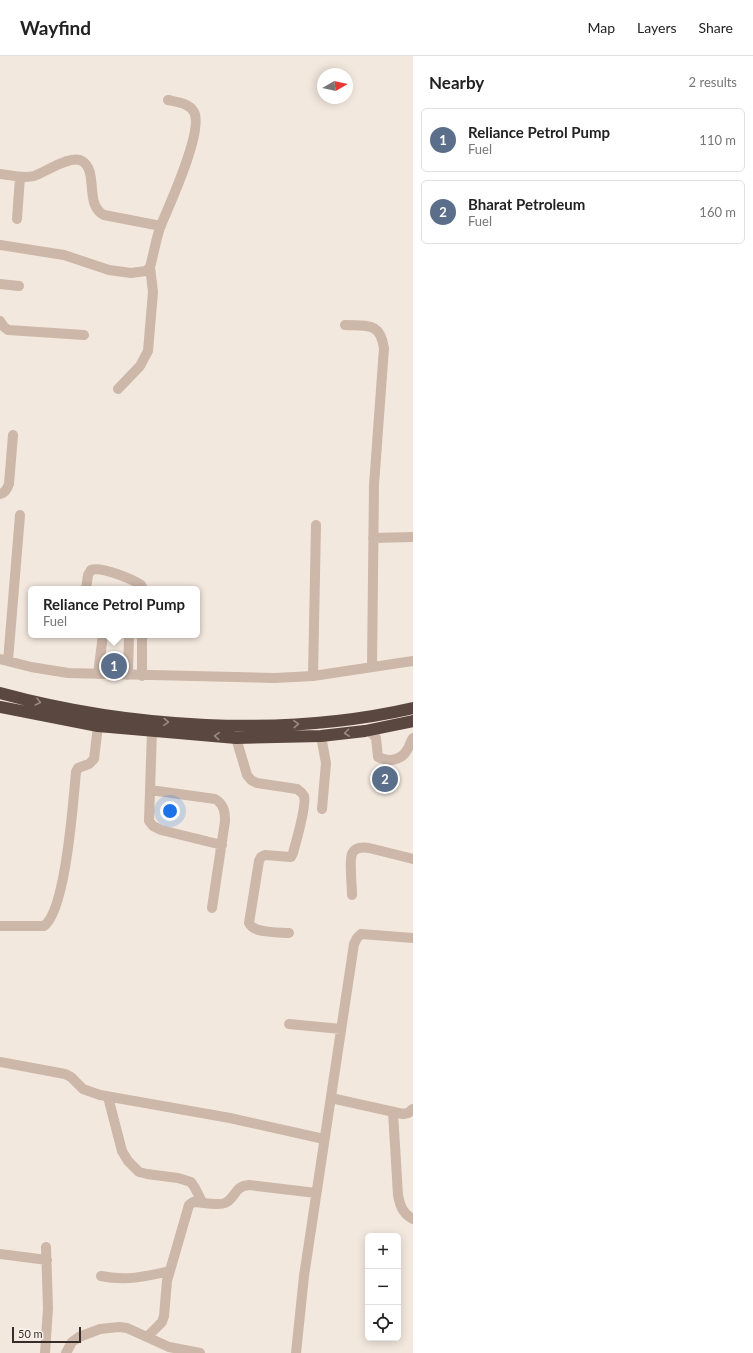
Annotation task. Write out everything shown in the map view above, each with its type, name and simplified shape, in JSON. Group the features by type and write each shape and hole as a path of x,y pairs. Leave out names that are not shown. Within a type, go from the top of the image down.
{"highway":[{"path":"0,693 92,714 152,721 228,725 318,723 382,715 413,708"},
{"path":"0,706 98,726 236,738 321,736 413,722"}],"street":[{"path":"118,389 140,366 148,351 153,292 150,267 161,226 182,179 195,129 195,114 192,108 186,104 168,100"},
{"path":"0,174 20,177 34,176 68,160 80,160 86,164 95,207 99,212 104,215 161,226"},
{"path":"17,219 20,177"},
{"path":"0,245 69,256 109,270 140,273 146,271 150,267"},
{"path":"0,284 19,286"},
{"path":"0,320 4,327 8,330 84,336"},
{"path":"346,325 376,328 382,336 384,348 374,485 372,667"},
{"path":"0,494 4,493 9,484 13,435"},
{"path":"20,515 4,660 46,670 68,673 142,676 275,678 313,676 413,661"},
{"path":"313,676 316,525"},
{"path":"373,538 413,537"},
{"path":"86,586 88,575 91,570 95,568 131,580 142,586"},
{"path":"98,674 103,638"},
{"path":"128,675 129,638"},
{"path":"142,638 142,676"},
{"path":"0,926 44,926 49,923 53,916 63,879 76,772 78,768 89,764 94,759 98,726"},
{"path":"368,730 376,738 378,757 386,761 398,759 407,752 413,738"},
{"path":"152,731 149,821 153,826 161,830 222,845"},
{"path":"321,736 326,763 322,809"},
{"path":"236,738 247,775 251,780 257,783 297,789 302,792 304,797 300,822 291,857 265,855 261,857 259,861 249,923 250,926 258,930 289,933"},
{"path":"150,790 209,798 220,802 225,815 212,908"},
{"path":"352,894 350,858 352,852 356,849 362,847 369,848 413,859"},
{"path":"296,1353 304,1276 354,944 361,934 413,938"},
{"path":"289,1024 341,1029"},
{"path":"0,1062 66,1074 83,1089 100,1096 223,1117 324,1139"},
{"path":"108,1097 122,1151 128,1161 139,1172 185,1179 191,1182 202,1202"},
{"path":"331,1098 403,1114 408,1113 413,1109"},
{"path":"393,1112 398,1195 401,1208 405,1214 413,1219"},
{"path":"147,1337 162,1322 164,1316 165,1291 169,1271 189,1205 193,1202 221,1204 230,1199 238,1189 249,1185 316,1193"},
{"path":"45,1353 48,1308 46,1247"},
{"path":"0,1254 46,1260"},
{"path":"101,1276 114,1279 129,1279 169,1271"},
{"path":"66,1353 72,1342 79,1337 108,1327 127,1328 169,1347 200,1353"}],"place":[{"name":"Reliance Petrol Pump","path":"114,666"},
{"name":"Bharat Petroleum","path":"385,779"}]}
